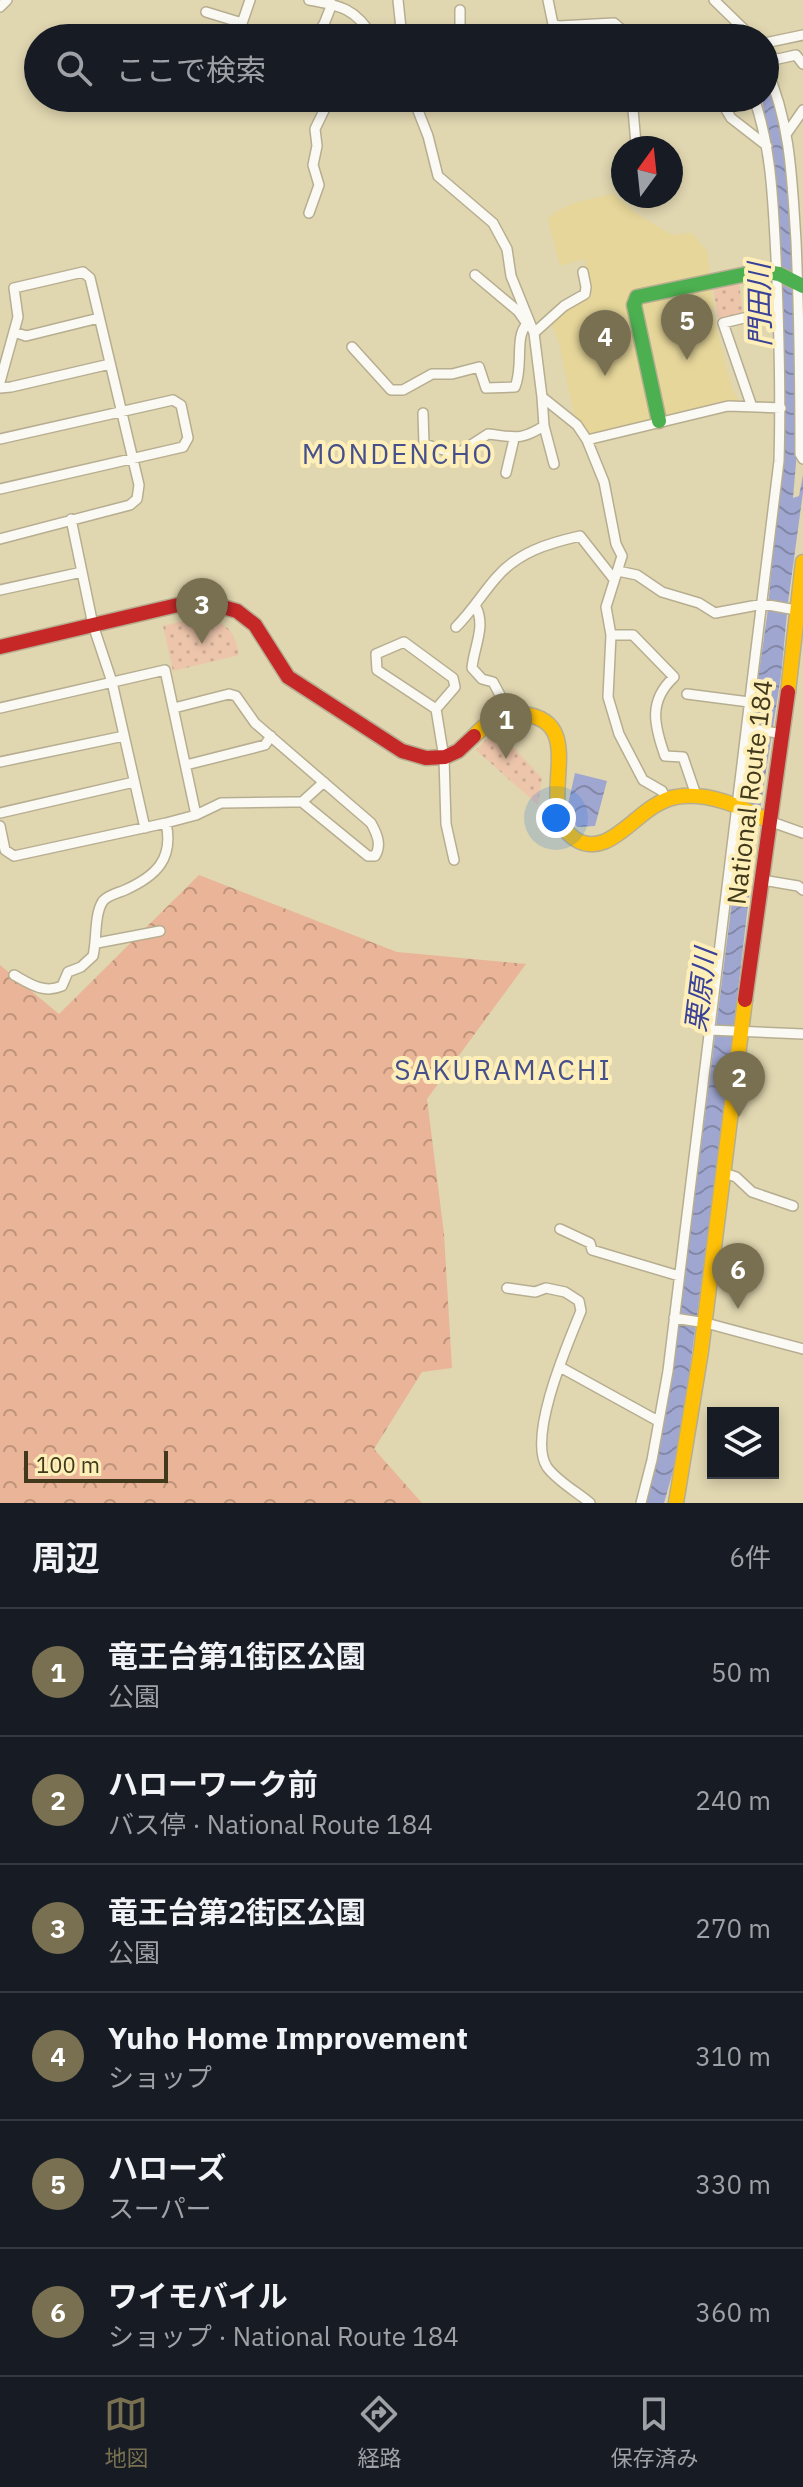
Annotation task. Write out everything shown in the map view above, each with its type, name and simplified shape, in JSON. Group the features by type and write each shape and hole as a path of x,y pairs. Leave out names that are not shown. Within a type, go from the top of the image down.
{"main road":[{"path":"659,421 634,305 637,297 761,271 798,283"},
{"name":"National Route 184","path":"676,1503 693,1415 702,1322 724,1173 738,1033 762,880 765,819 798,632 793,609 803,562"},
{"path":"0,647 202,602 237,611 252,621 277,665 288,677 402,751 421,759 435,761 453,755 490,719 515,713 535,716 551,727 559,741 562,758 557,815 563,828 574,839 589,844 605,843 626,830 650,806 666,799 696,795 711,797 765,819"}],"street":[{"path":"0,7 7,0"},
{"path":"206,12 242,23 250,0"},
{"path":"309,0 344,7 365,24"},
{"path":"398,0 401,24"},
{"path":"548,0 553,24"},
{"path":"714,0 734,24"},
{"path":"324,24 332,4"},
{"path":"460,10 460,24"},
{"path":"779,40 803,35"},
{"path":"779,59 800,51 803,64"},
{"path":"779,104 785,121 792,176 798,283 800,454 803,459"},
{"path":"787,134 803,110"},
{"path":"309,213 319,185 313,165 317,146 315,129 323,112"},
{"path":"419,112 438,176 493,223 507,249 511,276 531,327 544,426 554,464"},
{"path":"633,112 635,136"},
{"path":"727,112 767,146"},
{"path":"641,1503 652,1460 676,1318 741,810 750,728 749,702 766,605 779,461 778,274 772,178 765,130 759,112"},
{"path":"0,539 130,505 137,499 139,485 90,278 83,272 14,288 18,317 0,385 11,387 110,364"},
{"path":"352,347 391,390 403,390 432,374 452,374 479,367 486,388 515,387 522,359 519,349 522,329 531,327 585,294 583,272"},
{"path":"475,275 518,311 531,327"},
{"path":"752,407 723,323 748,317 778,316"},
{"path":"14,332 26,336 99,318"},
{"path":"542,397 577,425 587,440 604,482 616,544 622,556 606,607 611,635 608,697 619,734 643,780 662,791 666,799"},
{"path":"0,439 173,400 181,405 188,438 183,447 0,489"},
{"path":"587,440 728,406 781,408"},
{"path":"423,413 424,444 449,454 457,454 488,434 514,439 527,437 544,426"},
{"path":"506,473 514,439"},
{"path":"71,519 93,625 112,682 145,828"},
{"path":"456,627 476,607 497,576 519,558 547,543 580,536 616,574 637,575 662,592 699,603 715,613 766,605 793,609"},
{"path":"0,590 82,572"},
{"path":"476,607 481,628 472,668 482,679 493,682 500,695 503,715"},
{"path":"611,635 633,635 674,677 661,689 655,728 665,756 683,757 696,795"},
{"path":"436,709 455,687 453,678 404,642 376,654 377,670 436,709 444,758 446,824 454,860"},
{"path":"0,708 165,670 196,815"},
{"path":"0,826 5,850 14,856 166,823 196,815 221,803 302,802 368,856 375,856 379,850 377,834 371,823 255,723 236,696 229,694 174,708"},
{"path":"687,694 749,702"},
{"path":"750,728 778,733"},
{"path":"0,762 124,736"},
{"path":"186,765 265,745 271,736"},
{"path":"0,813 134,782"},
{"path":"302,802 324,782"},
{"path":"765,819 803,833"},
{"path":"14,975 37,988 52,990 62,986 68,972 81,967 93,956 99,909 105,899 153,874 166,854 169,841 166,823"},
{"path":"762,880 798,886 803,890"},
{"path":"97,943 160,931"},
{"path":"712,1030 803,1034"},
{"path":"724,1173 736,1177 752,1192 793,1206"},
{"path":"560,1229 590,1243 592,1250 679,1276"},
{"path":"507,1288 535,1292 546,1288 565,1292 579,1301 581,1311 543,1414 541,1456 548,1469 590,1503"},
{"path":"676,1318 803,1349"},
{"path":"560,1367 658,1421"}],"shaded area":[{"path":"611,194 611,208 630,208 672,235 692,233 707,251 712,309 731,386 740,403 589,435 574,414 558,339 551,323 589,289 585,259 560,266 548,219 577,202"},
{"path":"739,282 743,316 718,318 713,286"},
{"path":"203,616 218,622 232,633 239,655 173,671 163,626"},
{"path":"496,729 542,778 538,805 476,750"}],"green space":[{"path":"199,875 397,952 526,964 427,1099 444,1234 452,1368 422,1372 374,1449 422,1503 0,1503 0,965 59,1014"}],"water":[{"path":"764,112 778,112 788,180 797,451 793,498 799,496 803,475 803,492 781,676 757,828 721,1136 684,1412 664,1503 646,1503 661,1435 679,1321 742,822 748,749 768,609 782,442 774,176"},
{"path":"575,773 607,781 595,826 577,827 567,809"}],"traffic: fast":[{"path":"659,421 634,305 637,297 761,271 779,274 803,286"}],"traffic: slow":[{"path":"788,692 803,562"},
{"path":"474,736 501,716 522,714 543,720 554,732 559,749 558,808 563,825 575,839 588,844 601,843 613,837 649,809 676,797 712,798 769,821"},
{"path":"676,1503 701,1351 745,1000"}],"traffic: jam":[{"path":"0,647 182,604 216,605 237,611 255,625 288,677 402,751 426,758 445,757 458,751 474,736"},
{"path":"745,1000 788,692"}],"place":[{"name":"ハローズ","path":"687,360"},
{"name":"Yuho Home Improvement","path":"605,376"},
{"name":"竜王台第2街区公園","path":"202,644"},
{"name":"竜王台第1街区公園","path":"506,759"},
{"name":"ハローワーク前","path":"739,1117"},
{"name":"ワイモバイル","path":"738,1309"}],"district":[{"name":"MONDENCHO","path":"398,453"},
{"name":"SAKURAMACHI","path":"503,1069"}],"water label":[{"name":"門田川","path":"759,305"},
{"name":"栗原川","path":"700,990"}]}
